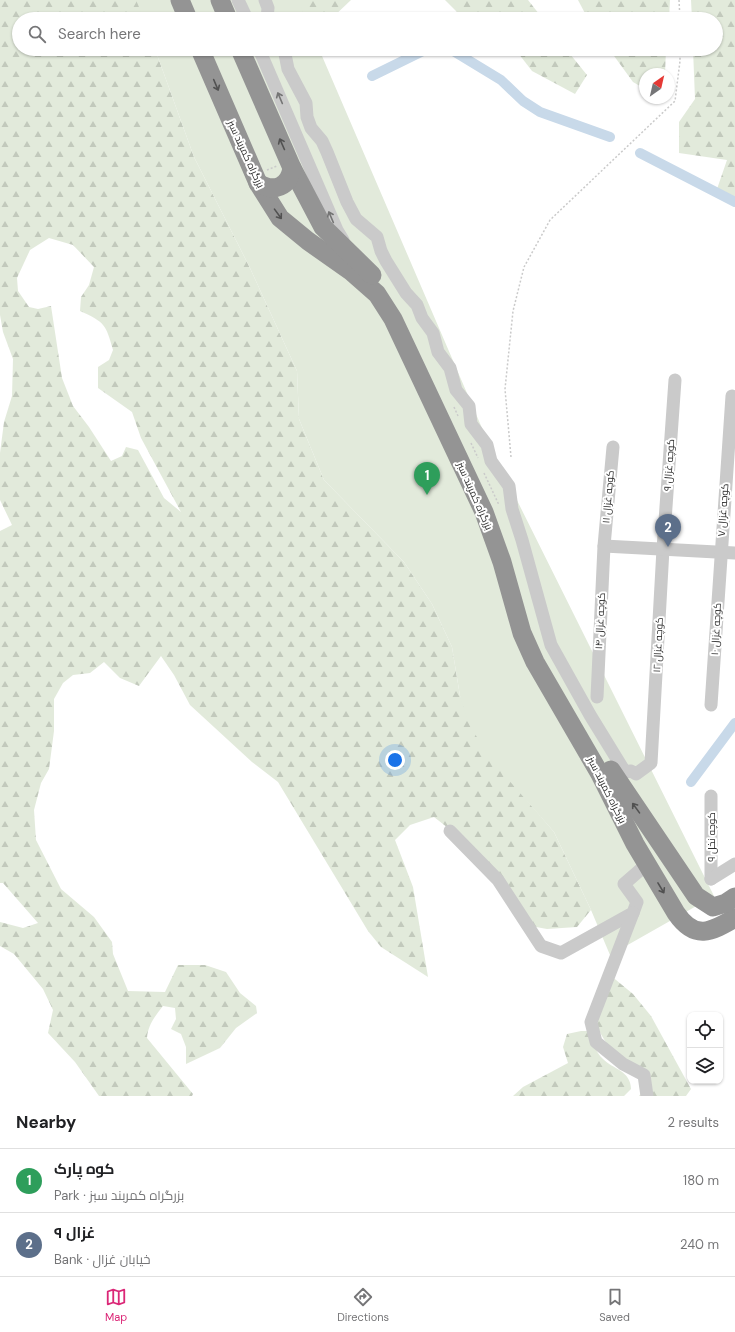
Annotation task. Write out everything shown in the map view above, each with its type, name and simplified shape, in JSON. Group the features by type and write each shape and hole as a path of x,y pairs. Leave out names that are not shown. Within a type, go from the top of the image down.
{"highway":[{"path":"180,0 185,12"},
{"path":"220,0 225,12"},
{"name":"بزرگراه کمربند سبز","path":"203,56 258,183 280,218 308,241 352,272 377,294 393,319 484,512 502,562 525,640 535,662 603,780 635,844 684,924 695,930 706,933 735,918"},
{"name":"بزرگراه کمربند سبز","path":"243,56 292,168 323,227 386,289 404,315 494,506 513,559 533,628 546,657 614,775 696,896 704,903 713,907 726,903 735,897"},
{"path":"258,183 264,188 272,189 280,187 289,179 292,168"},
{"path":"635,844 638,837 642,833 649,832 655,834"}],"street":[{"path":"238,0 244,12"},
{"path":"265,0 268,8 268,12"},
{"path":"262,56 337,230 359,262"},
{"name":"کوچه غزال ۱۲","path":"285,56 288,69 306,103 307,117 311,128 325,146 350,208 356,219 377,237 386,261 433,333 438,352 450,368 456,390 469,406 471,424 487,445 491,461 509,486 512,509 551,645 590,715 625,772 631,771 636,774 651,763 663,549"},
{"name":"کوچه غزال ۹","path":"663,549 675,380"},
{"name":"کوچه غزال ۷","path":"720,552 732,396"},
{"name":"کوچه غزال ۱۱","path":"604,546 613,447"},
{"path":"604,546 735,553"},
{"name":"کوچه غزال ۱۴","path":"597,696 604,546"},
{"name":"کوچه غزال ۱۰","path":"711,705 720,552"},
{"name":"کوچه نخل ۹","path":"711,796 711,879 735,864"},
{"path":"450,831 498,880 541,946 561,953 634,913"},
{"path":"647,864 624,884 637,902 591,1022 596,1042 623,1064 644,1075 647,1096"}],"path":[{"path":"679,0 680,12"},
{"path":"511,458 505,389 513,311 524,267 550,220 675,101 680,56"}],"green space":[{"path":"0,0 138,0 142,12 12,12 12,56 158,56 194,157 250,268 297,371 299,419 324,480 404,562 432,604 452,647 460,696 525,798 554,832 591,910 577,927 547,929 525,925 471,846 434,817 410,825 395,840 413,887 428,977 381,947 368,931 278,782 252,762 190,705 174,675 161,656 139,686 120,678 104,662 90,673 73,675 63,683 54,699 54,731 49,769 41,783 34,810 36,840 61,889 94,917 112,942 113,954 128,991 165,992 178,965 205,965 226,972 240,993 256,1006 257,1013 236,1028 220,1048 186,1064 186,1047 181,1034 171,1029 176,1019 175,1008 163,1006 150,1025 147,1038 193,1094 192,1096 99,1096 75,1062 48,1033 53,1010 43,989 14,954 0,946 0,922 23,928 38,923 3,883 0,883 0,531 12,525 0,500 0,453 4,422 12,396 13,359 3,332 0,315","holes":["49,238 73,245 94,267 89,285 81,297 80,311 95,318 103,325 113,350 109,360 98,367 98,388 132,412 141,438 181,512 164,498 138,450 126,447 122,456 111,461 89,427 73,406 62,378 51,306 38,309 29,307 18,291 17,278 30,250"]},
{"path":"136,0 298,0 303,12 141,12"},
{"path":"288,0 351,0 338,12 292,12"},
{"path":"445,0 528,0 537,12 457,12"},
{"path":"578,0 670,0 669,12 584,12"},
{"path":"691,0 735,0 735,197 717,189 727,160 679,153 679,122 695,99 693,56 723,56 723,12 692,12"},
{"path":"158,56 322,56 488,442 714,896 610,955 591,910 554,832 492,761 470,726 460,696 452,647 432,604 404,562 324,480 299,419 297,371 250,268 194,157"},
{"path":"520,56 572,56 587,75 575,94 532,71"},
{"path":"614,56 666,56 665,68 639,68 639,86 633,82"},
{"path":"610,975 633,994 651,1016 691,1089 686,1096 639,1096 642,1092 642,1082 613,1052 606,1043 597,1025 596,1013"},
{"path":"589,1031 600,1056 625,1074 628,1078 631,1089 624,1096 513,1096 523,1087 568,1063 563,1047 567,1034"}],"waterway":[{"path":"372,76 413,56"},
{"path":"462,56 501,80 523,101 540,112 610,137"},
{"path":"640,153 735,202"},
{"path":"691,782 735,723"}],"place":[{"name":"کوه پارک","path":"427,495"},
{"name":"غزال ۹","path":"668,547"}]}
